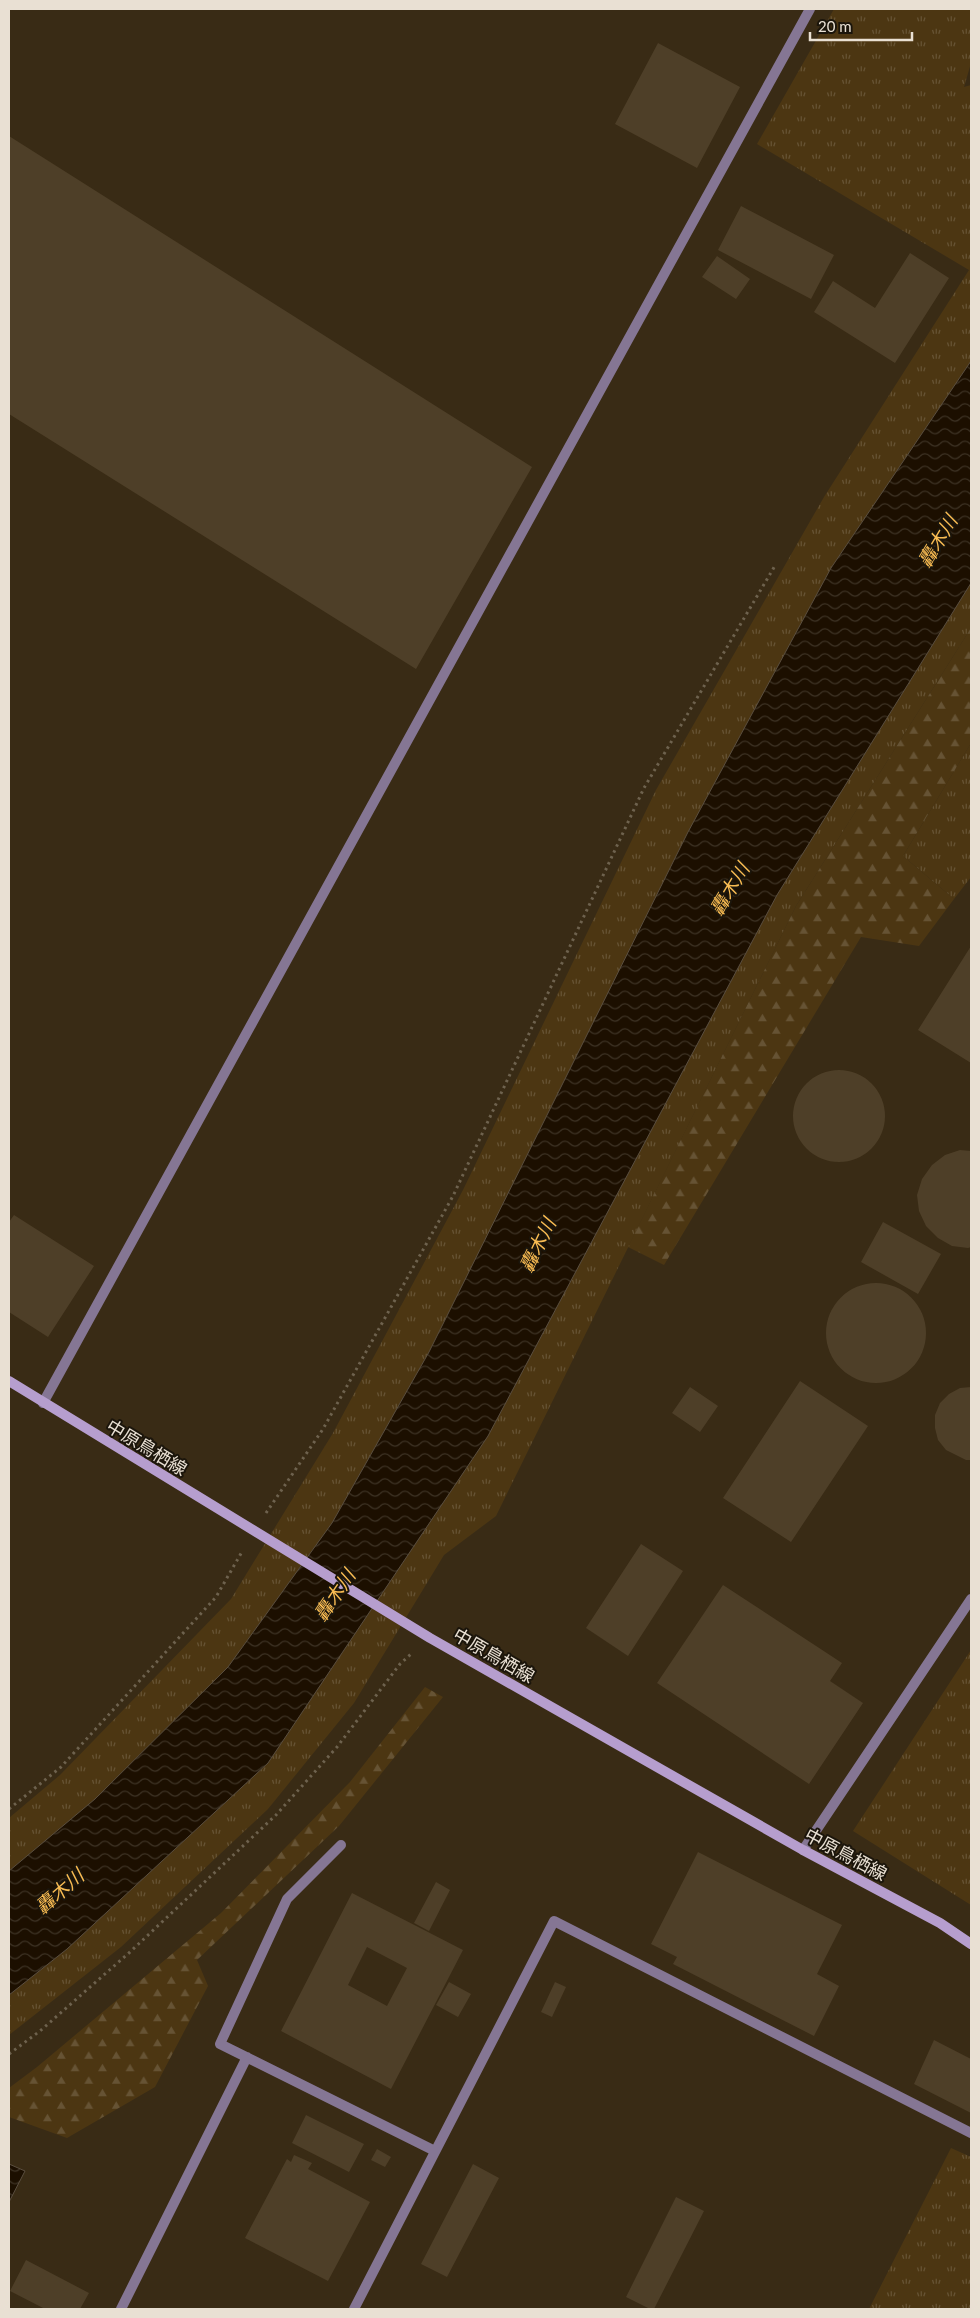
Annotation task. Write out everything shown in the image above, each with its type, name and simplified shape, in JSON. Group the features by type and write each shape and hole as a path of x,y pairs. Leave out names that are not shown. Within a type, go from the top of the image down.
{"main road":[{"name":"中原鳥栖線","path":"9,1382 430,1638 803,1850 940,1923 971,1944"}],"street":[{"path":"43,1403 810,9"},
{"path":"803,1850 971,1599"},
{"path":"341,1845 287,1899 220,2044 435,2152"},
{"path":"354,2309 554,1921 971,2133"},
{"path":"121,2309 247,2057"}],"path":[{"path":"9,1809 60,1767 216,1597 254,1531 323,1429 453,1196 644,788 776,564"},
{"path":"9,2054 40,2031 130,1952 276,1815 337,1747 400,1664 430,1638"}],"green space":[{"path":"834,9 971,9 971,63 964,87 971,85 971,361 831,568 429,1352 332,1523 228,1667 95,1799 9,1871 9,1818 60,1775 231,1599 333,1433 463,1190 656,790 824,497 969,270 757,144"},
{"path":"971,583 971,628 796,906 496,1516 444,1555 354,1703 268,1809 121,1947 9,2035 9,1995 67,1949 268,1763 777,895"},
{"path":"971,628 971,743 903,856 954,899 919,946 861,937 664,1265 628,1247 796,906"},
{"path":"971,743 971,877 954,899 903,856"},
{"path":"971,1650 971,1905 853,1831"},
{"path":"425,1687 443,1697 339,1826 197,1960 208,1986 155,2087 67,2138 9,2117 9,2088 37,2067 221,1913 350,1782"},
{"path":"951,2148 971,2157 971,2309 869,2309"}],"water":[{"name":"轟木川","path":"971,361 971,583 777,895 488,1436 268,1763 67,1949 9,1995 9,1871 95,1799 228,1667 332,1523 429,1352 688,832 831,568"},
{"path":"9,2164 25,2171 9,2202"}],"building":[{"path":"658,43 740,87 697,168 615,124"},
{"path":"9,136 532,467 416,669 9,414"},
{"path":"741,206 834,255 811,299 718,250"},
{"path":"910,253 949,278 895,363 814,312 833,281 875,308"},
{"path":"717,256 750,279 736,299 702,277"},
{"path":"971,946 971,1063 918,1030"},
{"path":"839,1070 857,1074 871,1084 881,1098 885,1116 881,1134 871,1148 857,1158 839,1162 821,1158 807,1148 797,1134 793,1116 797,1098 807,1084 821,1074"},
{"path":"960,1150 971,1151 971,1247 968,1248 952,1246 938,1238 926,1226 919,1211 917,1195 922,1179 932,1165 945,1155"},
{"path":"14,1215 94,1266 48,1337 9,1312 9,1222"},
{"path":"883,1222 941,1254 918,1294 861,1262"},
{"path":"876,1283 895,1287 912,1297 922,1314 926,1333 922,1352 912,1369 895,1379 876,1383 857,1379 840,1369 830,1352 826,1333 830,1314 840,1297 857,1287"},
{"path":"800,1381 868,1426 791,1542 723,1498"},
{"path":"690,1387 718,1406 700,1432 672,1413"},
{"path":"971,1387 971,1460 966,1460 946,1450 938,1440 935,1428 935,1415 940,1403 949,1394 960,1388"},
{"path":"641,1544 683,1571 628,1656 586,1628"},
{"path":"723,1585 842,1663 830,1681 863,1703 809,1784 657,1683"},
{"path":"698,1852 842,1925 817,1974 839,1986 814,2036 673,1964 677,1957 651,1944"},
{"path":"436,1882 450,1890 429,1931 414,1923"},
{"path":"352,1893 463,1950 391,2089 281,2031","holes":["367,1947 407,1968 387,2006 348,1985"]},
{"path":"449,1982 471,1994 458,2017 436,2005"},
{"path":"555,1982 566,1987 552,2017 541,2012"},
{"path":"934,2040 971,2059 971,2113 914,2084"},
{"path":"306,2115 364,2144 349,2172 292,2143"},
{"path":"377,2149 391,2157 385,2167 371,2160"},
{"path":"294,2155 312,2163 308,2169 370,2202 328,2281 245,2238 287,2159 291,2162"},
{"path":"473,2164 499,2178 447,2277 421,2264"},
{"path":"676,2197 704,2211 654,2309 650,2309 626,2297"},
{"path":"26,2260 89,2293 80,2309 45,2309 10,2291"}]}
